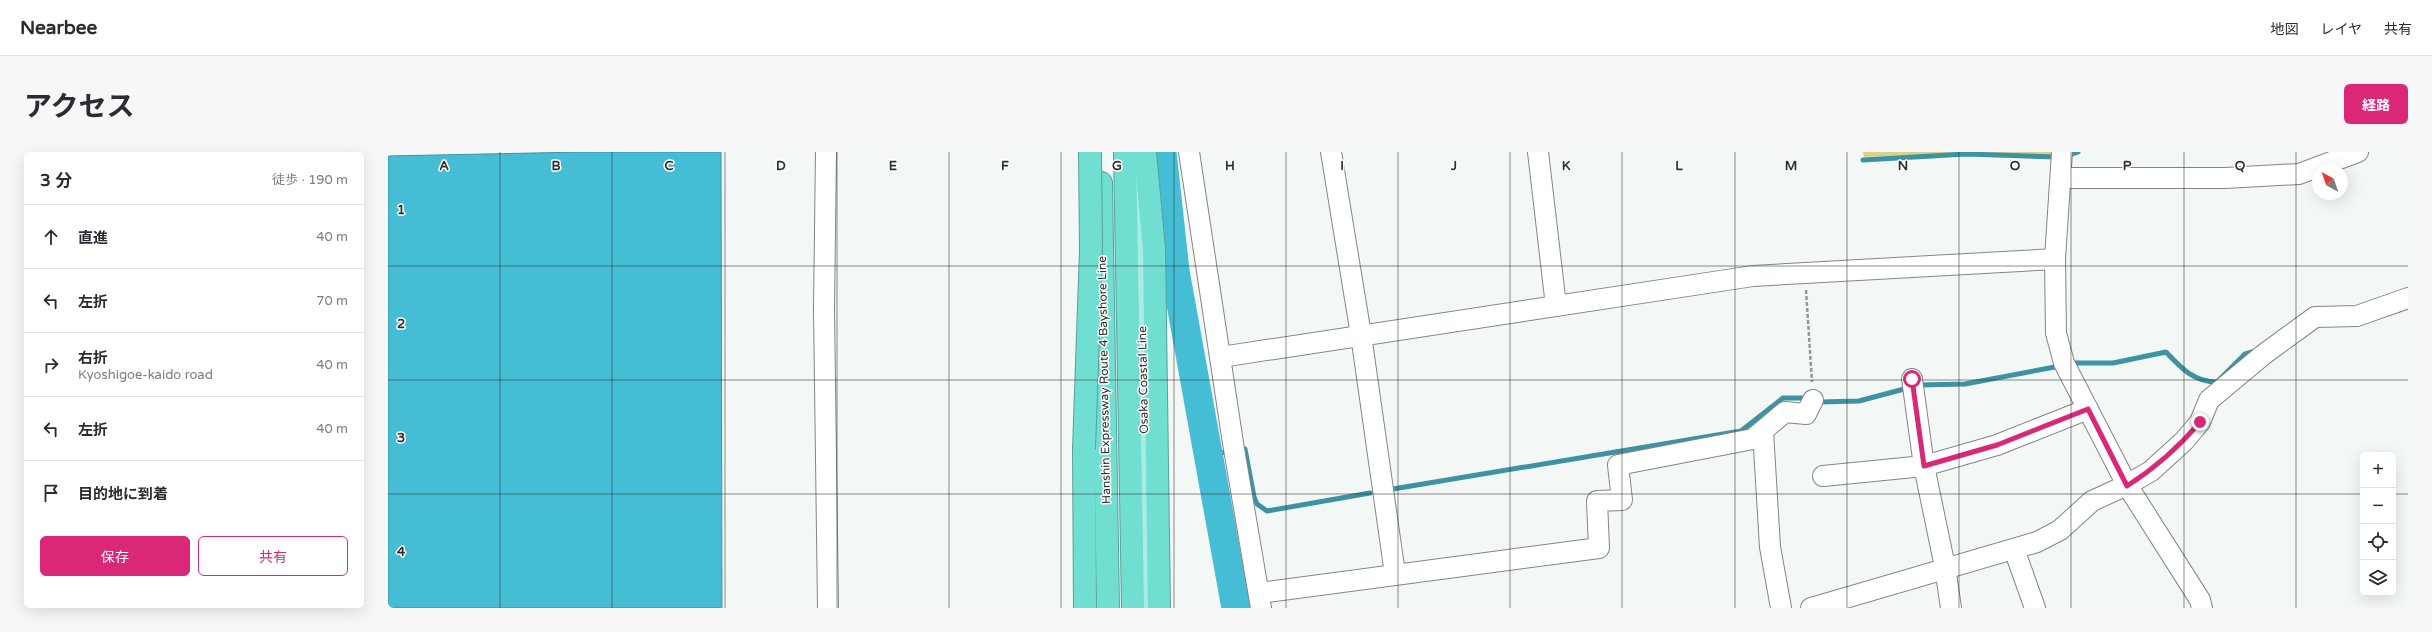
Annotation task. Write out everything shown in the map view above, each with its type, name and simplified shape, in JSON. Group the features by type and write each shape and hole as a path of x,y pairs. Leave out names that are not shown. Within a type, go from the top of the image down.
{"highway":[{"path":"1085,608 1084,449 1091,250 1090,152"},
{"name":"Hanshin Expressway Route 4 Bayshore Line","path":"1100,152 1108,608"},
{"path":"1125,152 1133,608"},
{"path":"1145,152 1154,249 1158,608"}],"main road":[{"path":"1084,152 1094,436 1096,608"},
{"name":"Osaka Coastal Line","path":"1136,152 1139,209 1147,608"}],"street":[{"path":"826,152 824,309 828,608"},
{"path":"1189,152 1233,443 1260,601 1395,574 1599,548 1597,501 1622,500 1618,465 1753,439 1785,412 1806,414 1813,400"},
{"path":"1330,152 1361,335 1395,574"},
{"path":"1538,152 1556,306"},
{"path":"2062,152 2062,178 2055,259 2056,333 2064,363 2127,486 2200,600 2202,608"},
{"path":"2062,178 2225,178 2299,174 2358,152"},
{"path":"1221,357 1753,276 2055,259"},
{"path":"1811,608 2037,542 2060,530 2092,501 2127,486 2150,471 2184,441 2200,422 2209,400 2263,355 2315,317 2357,316 2408,298"},
{"path":"1912,379 1924,466 1945,568 1951,608"},
{"path":"1823,476 1924,466 1997,445 2088,409"},
{"path":"1763,431 1770,547 1781,608"},
{"path":"2014,549 2035,608"}],"path":[{"path":"1805,273 1813,400"}],"shaded area":[{"path":"1863,152 2056,152 2057,155 1977,153 1864,157"}],"water":[{"path":"583,152 721,152 722,608 388,608 388,156"}],"waterway":[{"path":"1162,152 1175,271 1236,608"},
{"path":"2070,155 2078,152"},
{"path":"1863,160 1966,154 2057,157"},
{"path":"2074,363 2113,363 2166,352 2188,373 2201,380 2217,382 2245,354 2256,351"},
{"path":"1919,385 1965,384 2060,366"},
{"path":"1820,402 1859,401 1908,388"},
{"path":"1393,489 1741,431 1783,398 1805,398"},
{"path":"1245,449 1254,497 1257,504 1267,511 1370,493"},
{"path":"1208,455 1227,452"}],"route":[{"path":"1912,379 1924,466 1997,445 2088,409 2127,486 2150,471 2184,441 2200,422"}]}
